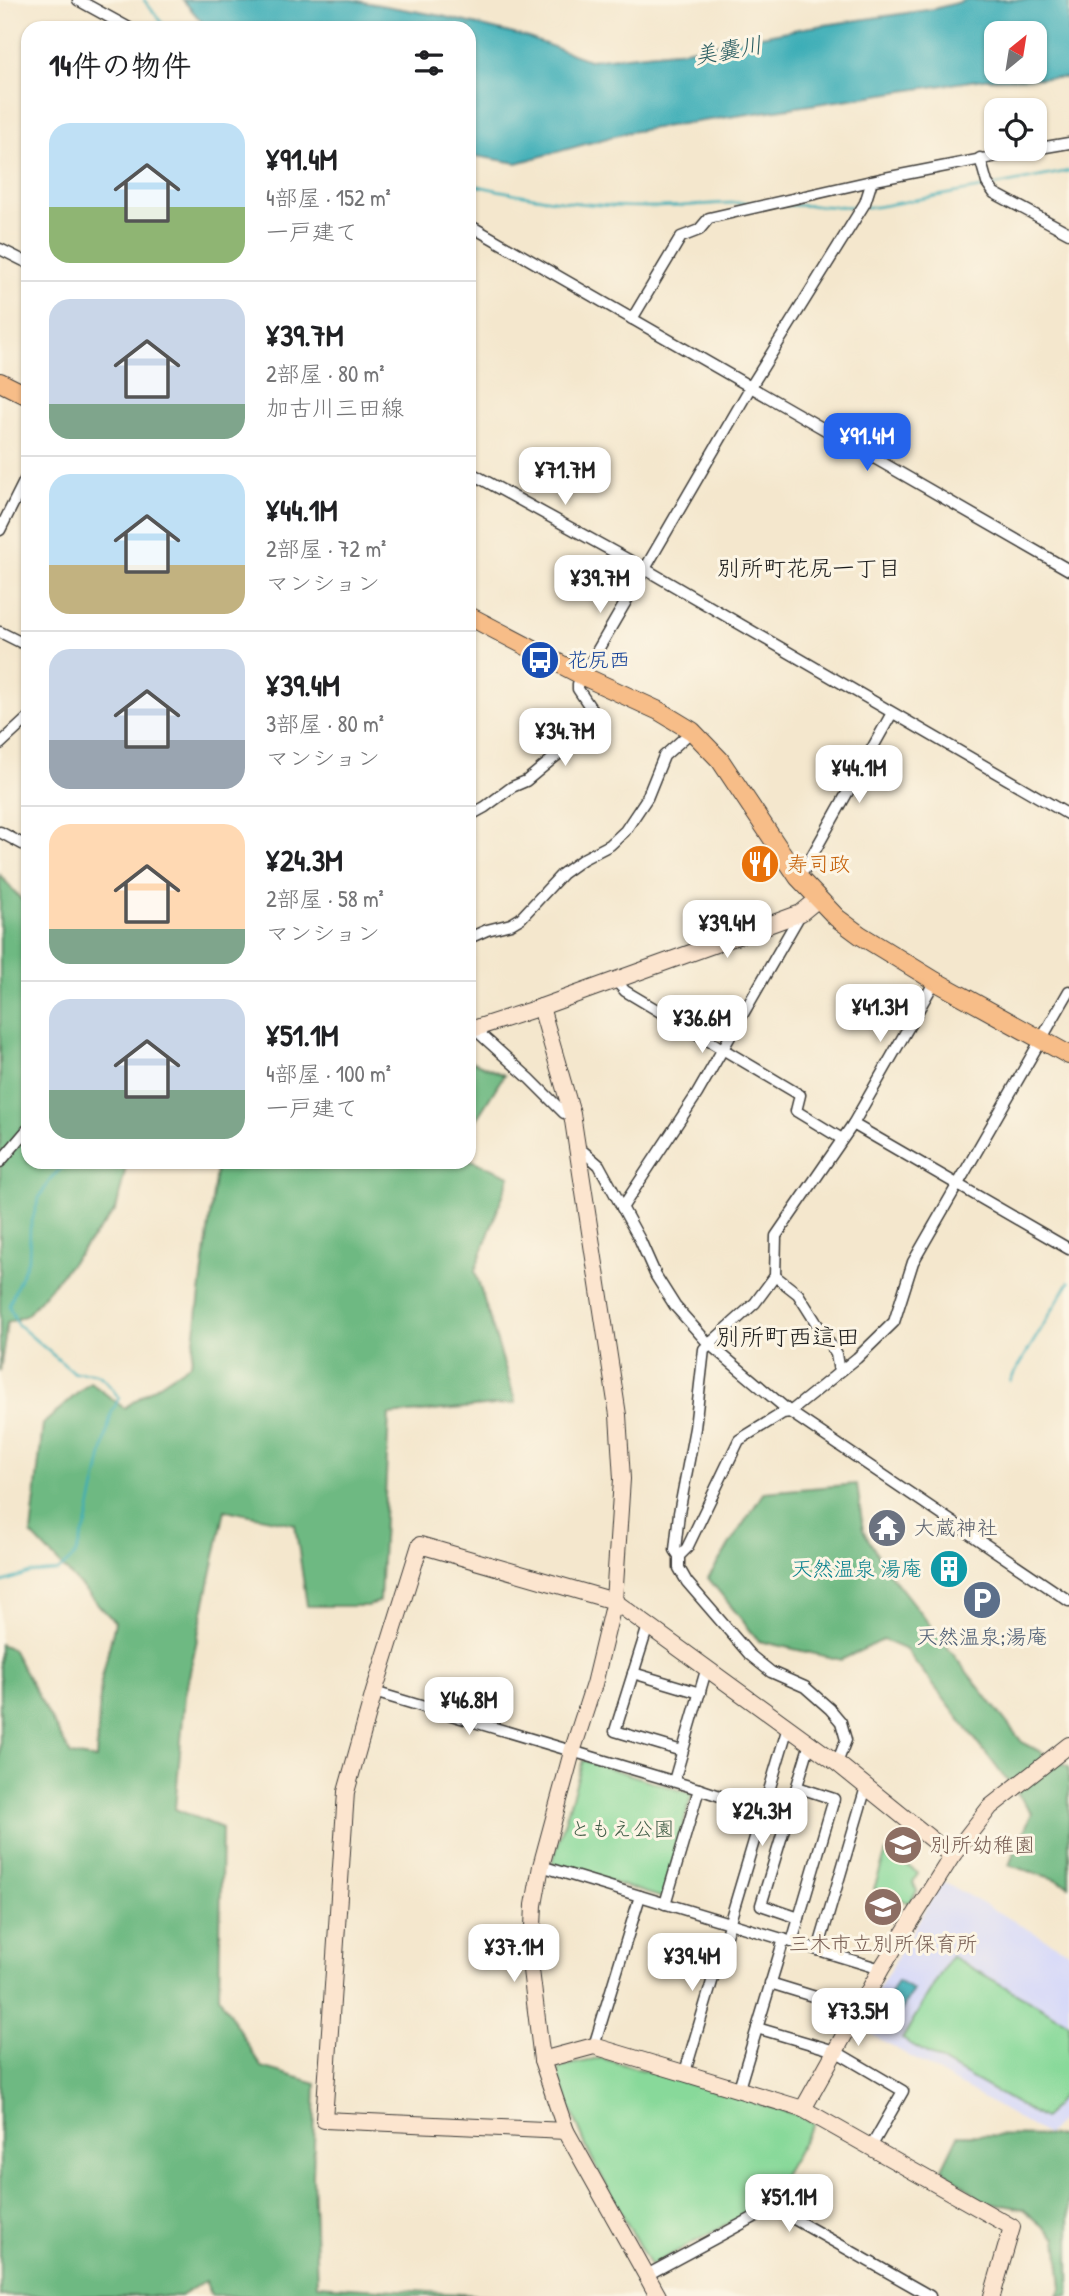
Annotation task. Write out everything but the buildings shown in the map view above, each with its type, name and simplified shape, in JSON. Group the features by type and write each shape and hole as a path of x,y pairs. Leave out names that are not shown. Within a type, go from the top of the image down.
{"main road":[{"path":"0,382 21,392"},
{"path":"476,620 583,676 659,711 692,731 720,760 798,877 818,899 860,935 935,981 1069,1055"}],"street":[{"path":"78,0 117,21"},
{"path":"1047,147 1069,143"},
{"path":"632,319 681,237 699,230 709,218 984,157"},
{"path":"980,158 987,183 995,192 1069,233"},
{"path":"476,812 512,787 526,781 567,747 598,732 600,722 578,689 578,684 750,388 865,203 872,181"},
{"path":"476,229 1069,570"},
{"path":"0,249 21,260"},
{"path":"476,476 645,569 1069,815"},
{"path":"0,530 21,488"},
{"path":"0,632 21,642"},
{"path":"798,877 892,713"},
{"path":"0,744 21,724"},
{"path":"476,936 521,918 562,874 610,845 625,831 647,798 664,757 692,731"},
{"path":"0,832 21,843"},
{"path":"476,1025 541,1007 801,913 818,899"},
{"path":"622,1208 723,1049 801,913"},
{"path":"615,980 625,991 800,1095 796,1111 842,1139"},
{"path":"837,1763 846,1740 841,1722 805,1687 771,1672 750,1655 687,1582 679,1568 679,1556 675,1550 679,1513 695,1428 704,1349 755,1303 775,1276 776,1236 853,1124 935,981"},
{"path":"679,1556 687,1548 739,1440 783,1413 790,1412 857,1358 894,1322 913,1262 1069,991"},
{"path":"541,1007 572,1114 578,1147 618,1424 622,1479 614,1601 594,1684 572,1752 541,1866 534,1905 531,1970 542,2060 566,2132 658,2296"},
{"path":"476,1031 564,1114 572,1114"},
{"path":"853,1124 1069,1249"},
{"path":"0,1162 21,1137"},
{"path":"578,1147 599,1165 656,1276 675,1306 708,1343 790,1412 1067,1598"},
{"path":"775,1276 799,1294 836,1354 839,1372"},
{"path":"566,2132 324,2120 346,1792 420,1545 614,1601 837,1763 952,1856"},
{"path":"648,1626 615,1731 682,1751"},
{"path":"674,1781 708,1667"},
{"path":"633,1673 700,1693"},
{"path":"374,1692 674,1781 762,1810"},
{"path":"685,2072 788,1727"},
{"path":"799,1918 761,1905 810,1743"},
{"path":"803,2109 881,1969 952,1856 990,1807 1069,1745"},
{"path":"738,2088 770,1983 799,1918 834,1800 797,1787"},
{"path":"818,1950 866,1787"},
{"path":"666,1904 699,1789"},
{"path":"541,1866 881,1969"},
{"path":"594,2046 639,1896"},
{"path":"770,1983 858,2010"},
{"path":"757,2028 835,2051 903,2091 871,2147"},
{"path":"542,2060 594,2046 803,2109 1012,2227 992,2296"},
{"path":"647,2275 773,2207 930,2296"}],"shaded area":[{"path":"942,1881 1069,1952 1069,2111 1047,2135 857,2026"}],"green space":[{"path":"0,875 21,899 21,1169 125,1169 116,1210 27,1315 7,1323 0,1372"},
{"path":"476,1063 504,1075 476,1120"},
{"path":"476,1162 510,1176 475,1271 516,1403 389,1415 380,1601 368,1606 307,1606 295,1524 225,1510 185,1695 175,1809 222,1828 219,1996 261,2067 316,2083 313,2176 317,2285 493,2296 212,2296 205,2281 180,2296 0,2296 0,1644 12,1649 71,1755 96,1759 101,1682 115,1622 31,1534 43,1424 90,1382 124,1408 191,1363 216,1169 476,1169"},
{"path":"857,1484 863,1530 886,1569 1022,1742 1069,1767 1069,1886 1009,1865 1032,1813 906,1650 883,1640 841,1660 759,1641 708,1578 764,1492"},
{"name":"ともえ公園","path":"583,1760 692,1794 663,1898 552,1864"},
{"path":"886,1852 918,1873 913,1882 917,1891 909,1903 874,1889"},
{"path":"951,1956 1069,2023 1069,2087 1044,2119 902,2039"},
{"path":"601,2058 798,2115 814,2123 767,2203 650,2266 589,2153 557,2075 560,2067"},
{"path":"958,2135 1069,2136 1069,2296 1058,2296 1062,2288 1057,2238 1023,2209 983,2201 942,2168"}],"water":[{"path":"183,0 352,0 462,21 201,21"},
{"name":"美嚢川","path":"967,0 1069,0 1069,78 1047,78 1047,21 984,21 984,79 629,132 517,163 476,156 476,24 526,37 589,60 684,50 804,28 934,9"},
{"path":"897,1981 913,1990 896,2020 880,2012"}],"waterway":[{"path":"144,0 160,21"},
{"path":"993,186 1069,171"},
{"path":"476,186 539,198 610,206 754,203"},
{"path":"866,207 987,187"},
{"path":"785,205 859,207"},
{"path":"0,1583 30,1573 58,1571 75,1556 87,1523 111,1414 119,1398 110,1385 97,1374 74,1373 17,1324 9,1305 29,1257 30,1228 39,1198 61,1169"},
{"path":"1010,1381 1069,1282"}],"place":[{"name":"花尻西","path":"540,660"},
{"name":"寿司政","path":"760,864"},
{"name":"大蔵神社","path":"887,1528"},
{"name":"天然温泉 湯庵","path":"949,1569"},
{"name":"天然温泉;湯庵","path":"982,1600"},
{"name":"別所幼稚園","path":"903,1845"},
{"name":"三木市立別所保育所","path":"883,1907"}],"district":[{"name":"別所町花尻一丁目","path":"809,568"},
{"name":"別所町西這田","path":"788,1337"}]}
